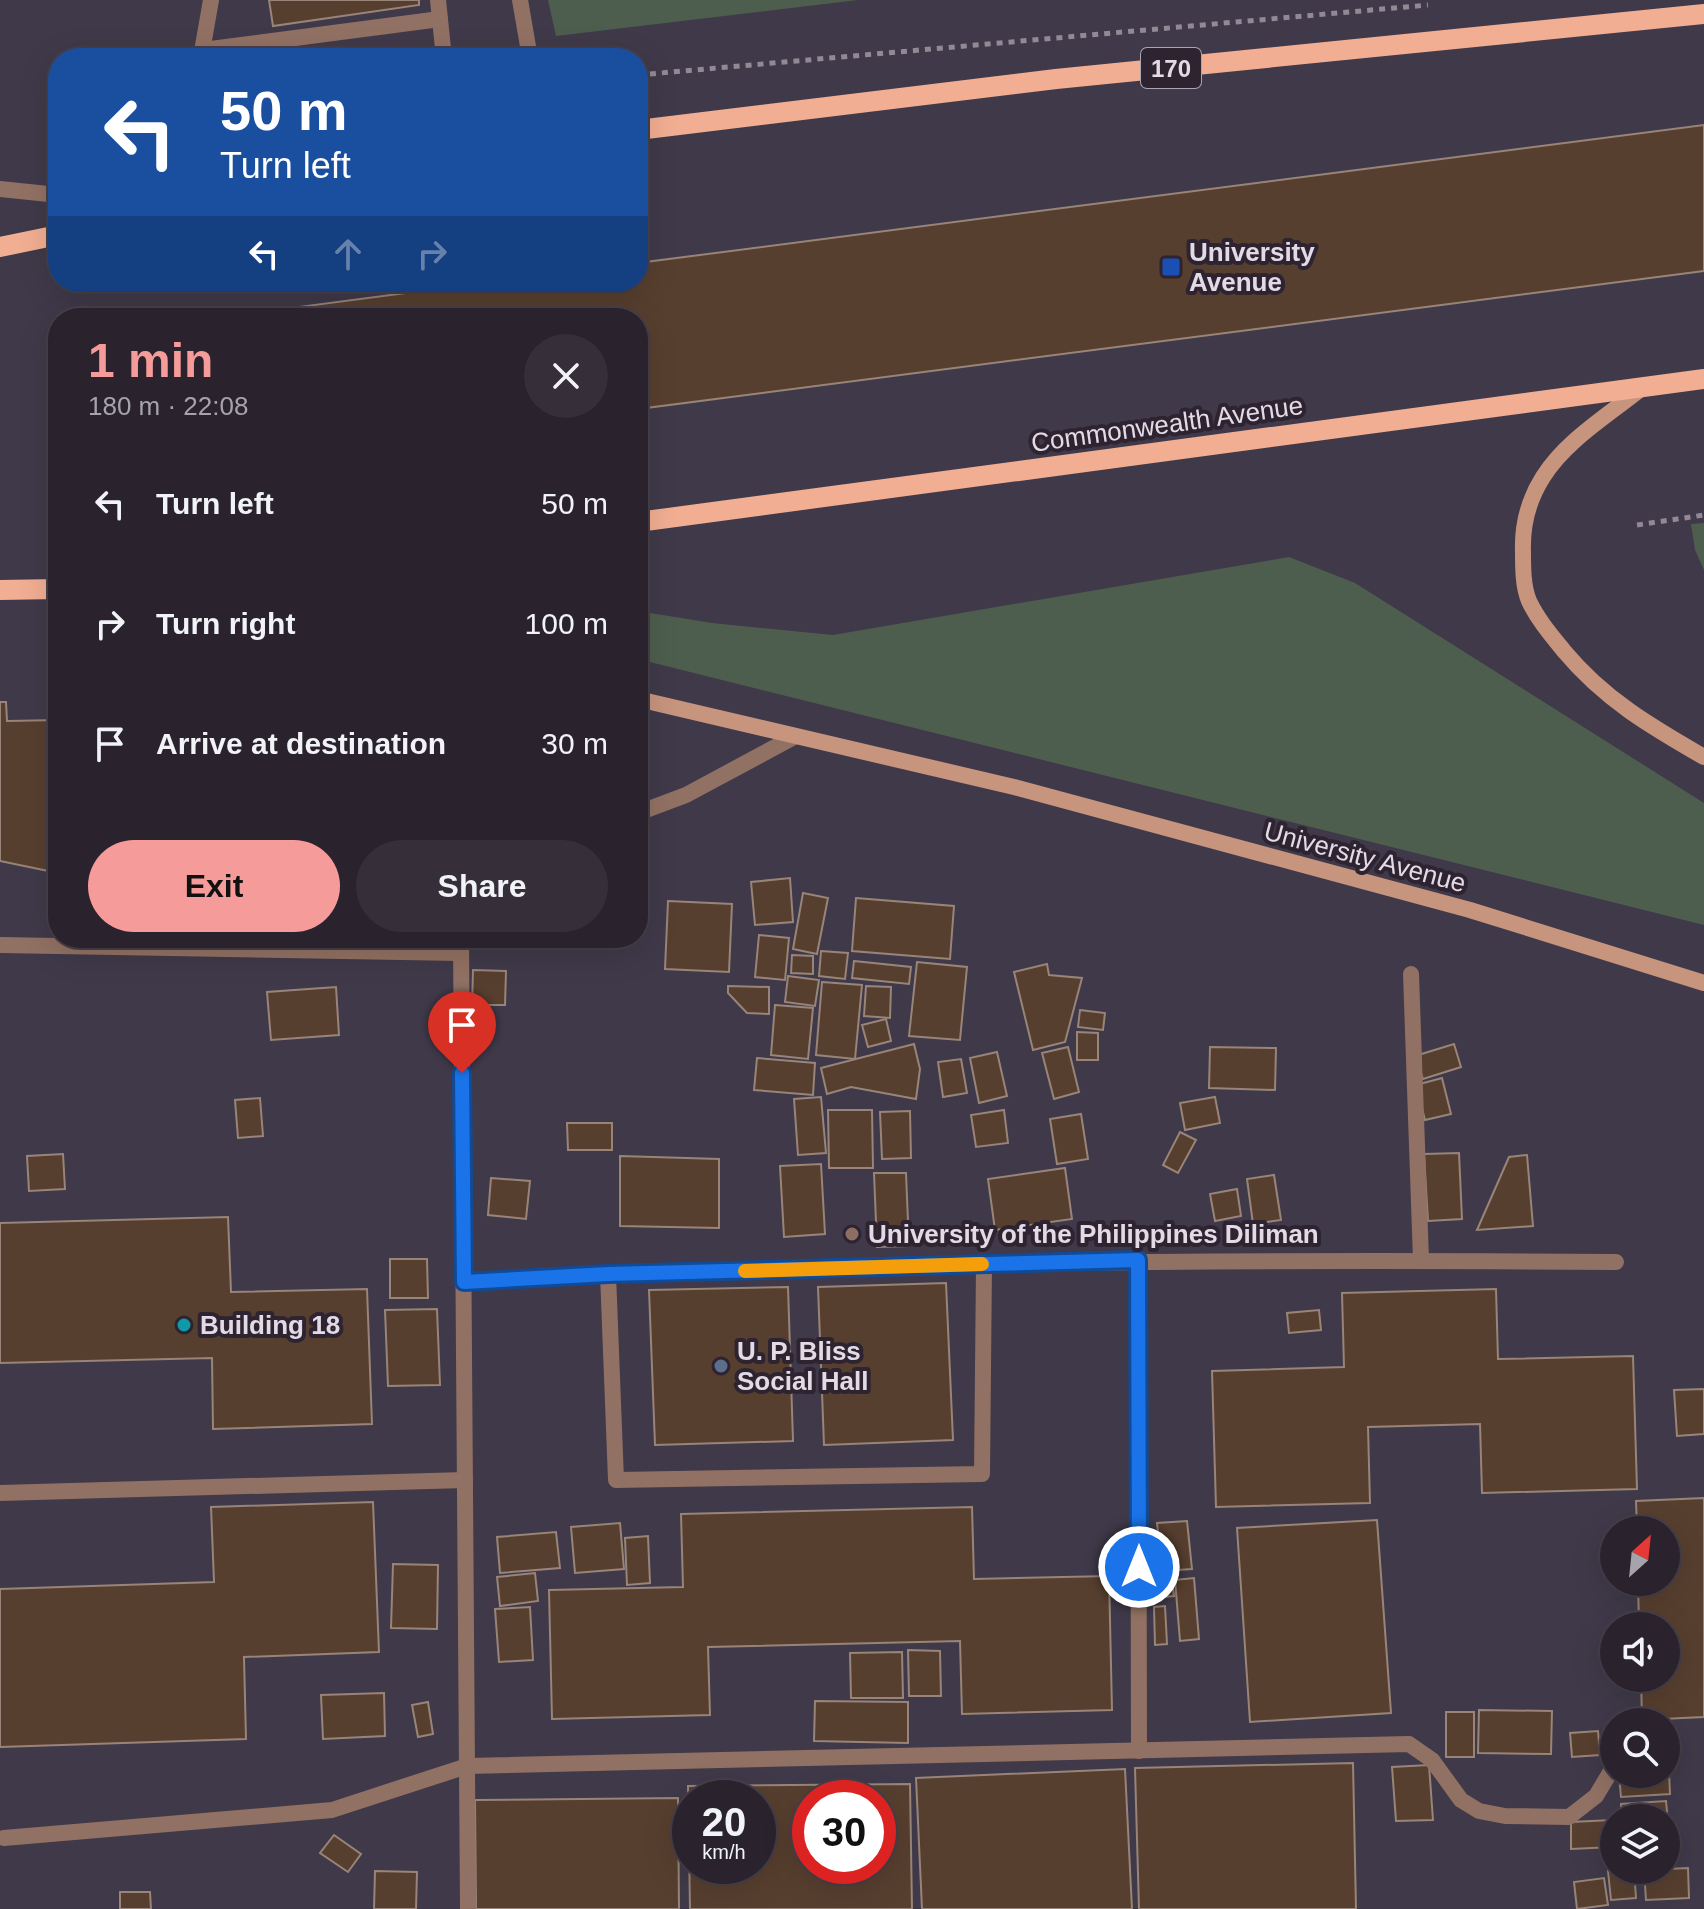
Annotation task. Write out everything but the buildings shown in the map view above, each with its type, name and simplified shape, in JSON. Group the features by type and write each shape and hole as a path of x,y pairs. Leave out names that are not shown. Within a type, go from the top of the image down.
{"main road":[{"name":"170","path":"648,129 1056,79 1704,14"},
{"path":"0,247 48,237"},
{"name":"Commonwealth Avenue","path":"648,521 1704,379"},
{"path":"1643,387 1585,434 1543,476 1528,510 1523,539 1523,568 1528,599 1546,630 1581,672 1609,698 1704,757"},
{"path":"0,590 48,589"},
{"name":"University Avenue","path":"648,701 1014,787 1470,910 1704,983"}],"street":[{"path":"203,48 211,0"},
{"path":"438,0 443,48"},
{"path":"520,0 528,48"},
{"path":"243,48 440,19"},
{"path":"0,189 48,194"},
{"path":"648,809 686,795 794,737"},
{"path":"0,945 48,945"},
{"path":"460,948 468,1909"},
{"path":"1411,974 1421,1260"},
{"path":"464,1282 608,1274 1138,1260 1616,1262"},
{"path":"1138,1260 1139,1751"},
{"path":"608,1274 616,1480 982,1474 984,1264"},
{"path":"0,1493 465,1480"},
{"path":"4,1838 332,1810 467,1766 1409,1744 1432,1760 1461,1800 1479,1811 1505,1816 1569,1817 1596,1796 1601,1788"}],"path":[{"path":"648,74 1434,5"},
{"path":"1637,525 1704,515"}],"shaded area":[{"name":"University of the Philippines Diliman","path":"0,0 1704,0 1704,1909 0,1909"}],"green space":[{"path":"548,0 858,0 556,36"},
{"path":"1704,523 1704,570 1695,550 1691,524"},
{"path":"1289,557 1355,583 1704,803 1704,925 648,661 648,613 712,623 833,635"}],"slow traffic":[{"path":"745,1271 982,1264"}],"place":[{"name":"University Avenue","path":"1171,267"},
{"name":"University of the Philippines Diliman","path":"852,1234"},
{"name":"Building 18","path":"184,1325"},
{"name":"U. P. Bliss Social Hall","path":"721,1366"}],"route":[{"path":"462,1073 464,1282 608,1274 1138,1260 1139,1567"}]}
